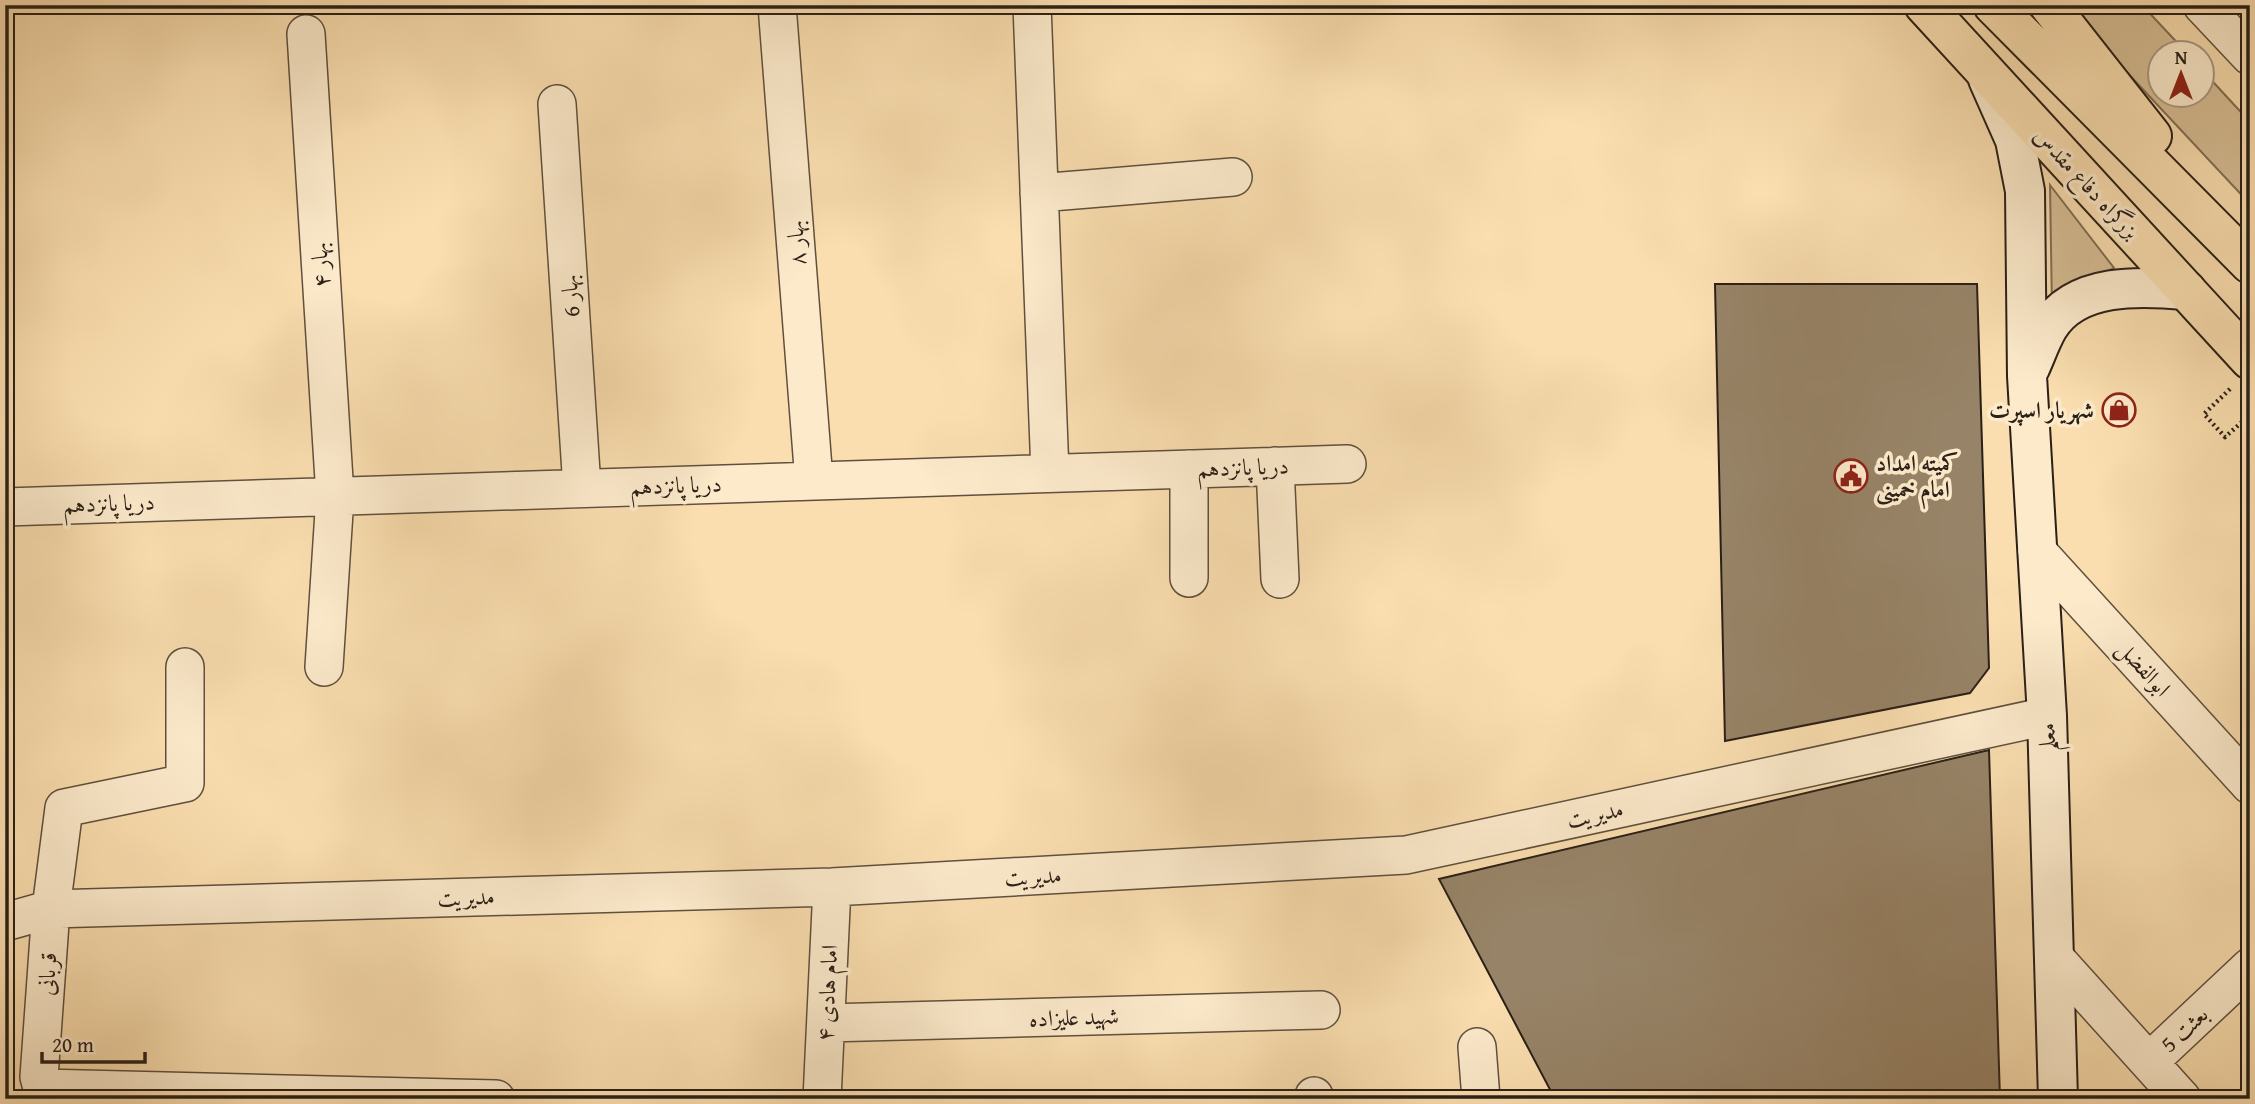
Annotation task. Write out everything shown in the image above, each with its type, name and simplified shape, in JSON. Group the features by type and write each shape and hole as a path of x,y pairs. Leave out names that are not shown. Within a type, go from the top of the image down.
{"highway":[{"name":"بزرگراه دفاع مقدس","path":"1924,5 2186,290 2241,374"},
{"path":"1993,5 2250,263"},
{"path":"2049,5 2250,263"}],"main road":[{"name":"معلم","path":"1984,71 2015,140 2023,177 2027,376 2047,716 2057,1099"},
{"path":"2027,376 2049,326 2068,308 2088,297 2137,286 2186,290"}],"street":[{"name":"بهار ۸","path":"777,5 814,481"},
{"path":"1032,5 1051,473"},
{"path":"2202,5 2250,56"},
{"name":"بهار ۴","path":"306,34 335,496 324,667"},
{"name":"بهار 6","path":"557,104 582,488"},
{"path":"1040,193 1233,177"},
{"name":"دریا پانزدهم","path":"5,507 1347,464"},
{"path":"1275,466 1280,579"},
{"path":"1189,469 1189,578"},
{"name":"ابوالفضل","path":"2037,551 2250,785"},
{"path":"51,909 64,808 185,783 185,667"},
{"name":"مدیریت","path":"5,922 51,909 832,887 1406,855 2047,716"},
{"name":"امام هادی ۴","path":"822,1099 832,887"},
{"name":"قربانی","path":"51,909 39,1077 42,1087 496,1099"},
{"path":"2054,957 2182,1099"},
{"name":"بعثت 5","path":"2149,1062 2250,967"},
{"name":"شهید علیزاده","path":"826,1023 1321,1010"},
{"path":"1477,1046 1481,1099"}],"path":[{"path":"2241,374 2204,414 2225,437 2250,415"}],"shaded area":[{"path":"2064,5 2142,5 2173,38 2146,38 2146,93"},
{"path":"2216,85 2250,122 2250,204 2160,108 2216,108"},
{"path":"2050,185 2114,268 2087,281 2052,310"}],"building":[{"name":"کمیته امداد امام خمینی","path":"1715,284 1977,284 1989,668 1970,693 1725,741"},
{"path":"1989,750 2000,1099 1555,1099 1439,879"}],"place":[{"name":"شهریار اسپرت","path":"2119,410"},
{"name":"کمیته امداد امام خمینی","path":"1851,476"}]}
